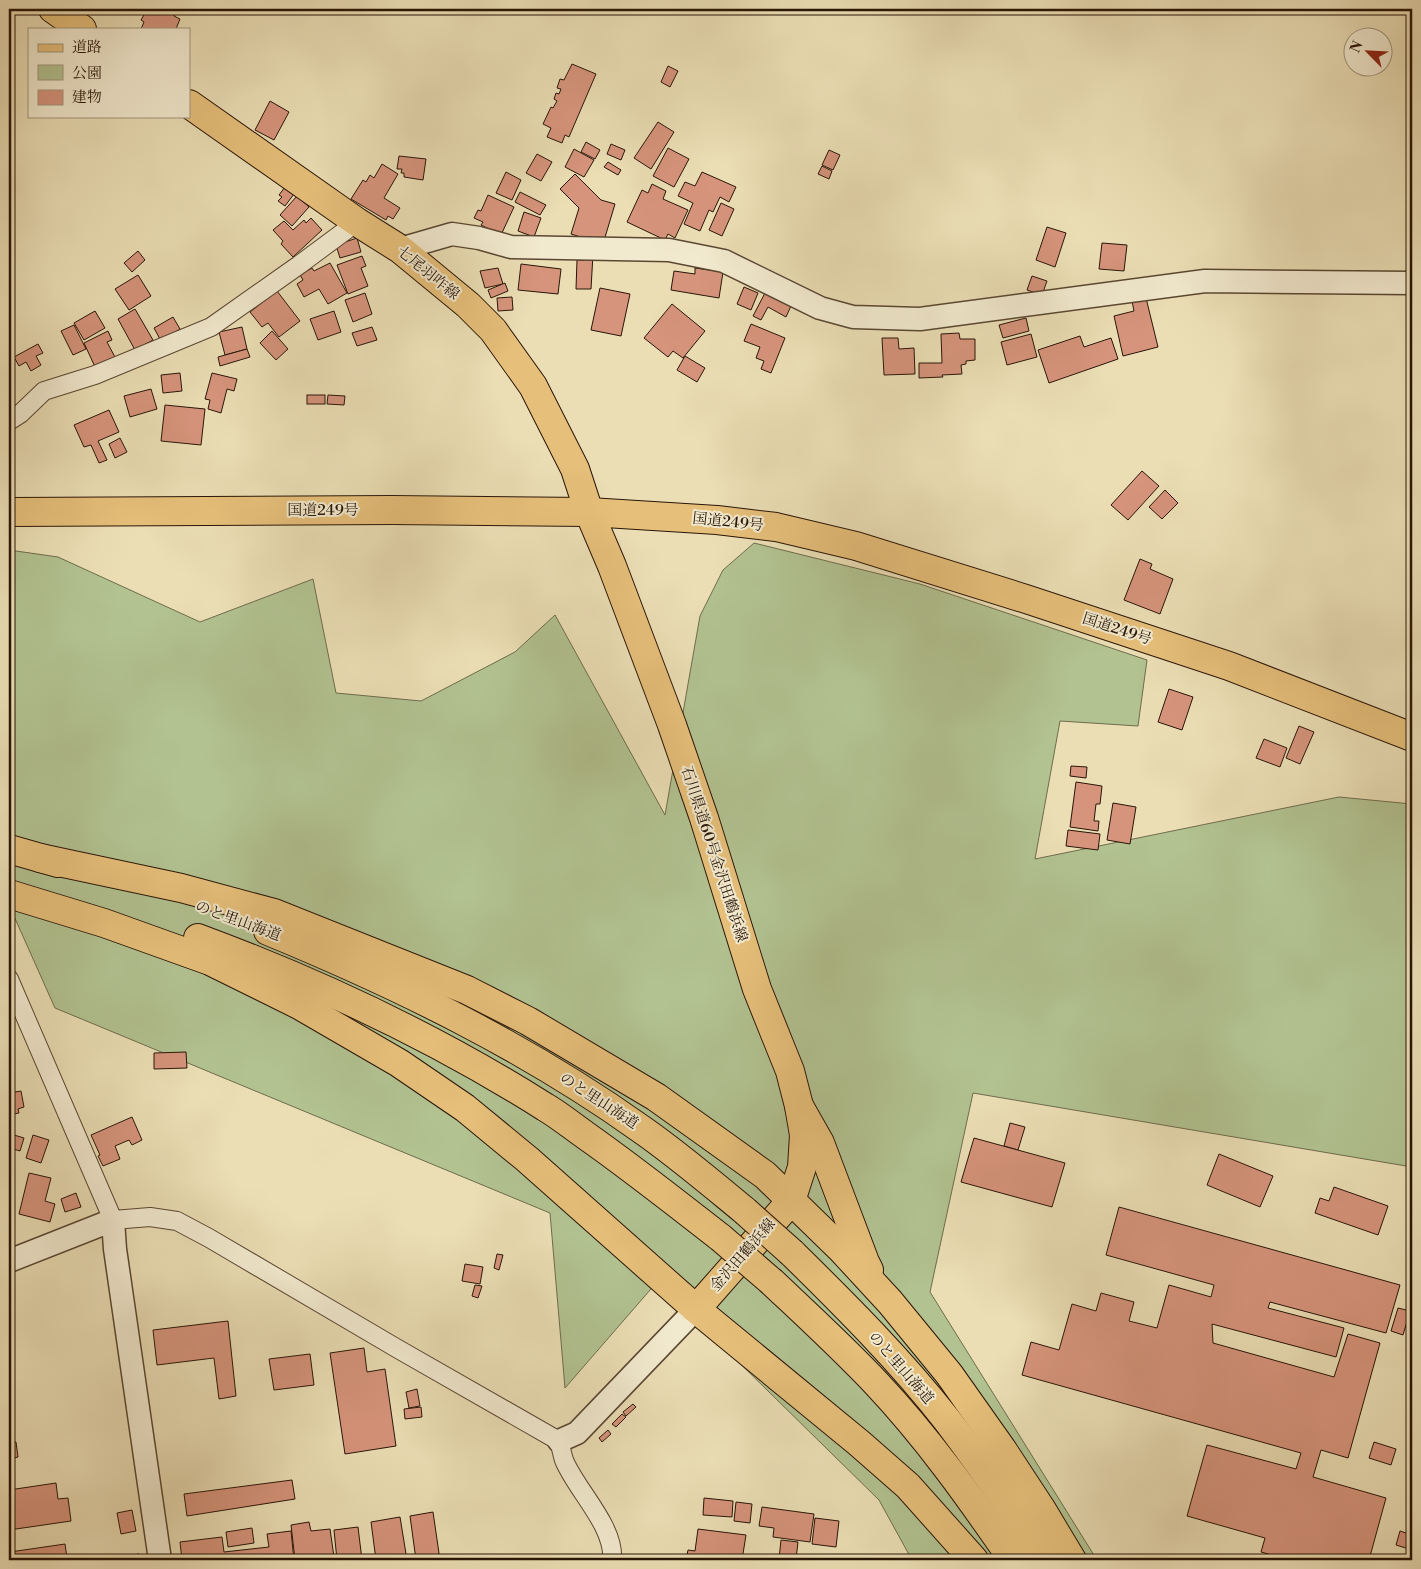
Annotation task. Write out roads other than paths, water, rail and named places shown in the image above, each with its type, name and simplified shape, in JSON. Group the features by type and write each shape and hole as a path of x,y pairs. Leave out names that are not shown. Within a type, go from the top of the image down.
{"main road":[{"path":"53,9 81,28"},
{"name":"七尾羽咋線","path":"190,105 357,222 400,249 468,305 493,330 533,386 575,469 589,512"},
{"name":"国道249号","path":"9,512 86,510 589,512 717,520 776,527 856,546 1026,599 1228,666 1412,737"},
{"name":"石川県道60号金沢田鶴浜線","path":"589,512 612,566 672,725 704,818 757,989 790,1071 804,1135 802,1167 790,1201"},
{"name":"のと里山海道","path":"9,849 139,887 252,924 312,949 422,1000 489,1034 564,1078 642,1129 745,1211 792,1253 841,1301 892,1356 946,1419 997,1489 1045,1560"},
{"path":"40,858 181,888 274,913 467,990 528,1021 656,1097 765,1175 882,1292 949,1374 1037,1502 1072,1560"},
{"name":"のと里山海道","path":"9,879 180,931 238,953 351,1001 473,1064 546,1108 622,1161 721,1238 821,1328 882,1390 925,1440 974,1504 1013,1560"},
{"path":"9,894 104,923 210,961 299,1005 399,1063 465,1108 526,1158 696,1309 859,1443 908,1486 974,1560"},
{"path":"799,1106 820,1142 865,1262 882,1292"},
{"name":"金沢田鶴浜線","path":"696,1309 790,1201"}],"street":[{"path":"9,421 20,414 44,391 95,375 211,327 299,266 357,222"},
{"path":"400,249 452,234 479,238 511,247 669,250 724,261 820,308 853,317 920,319 1205,281 1412,283"},
{"path":"9,979 114,1220 115,1249 160,1560"},
{"path":"9,1261 114,1220 150,1217 177,1221 559,1441 565,1461 605,1529 612,1553 612,1560"},
{"path":"559,1441 578,1433 696,1309"}]}
